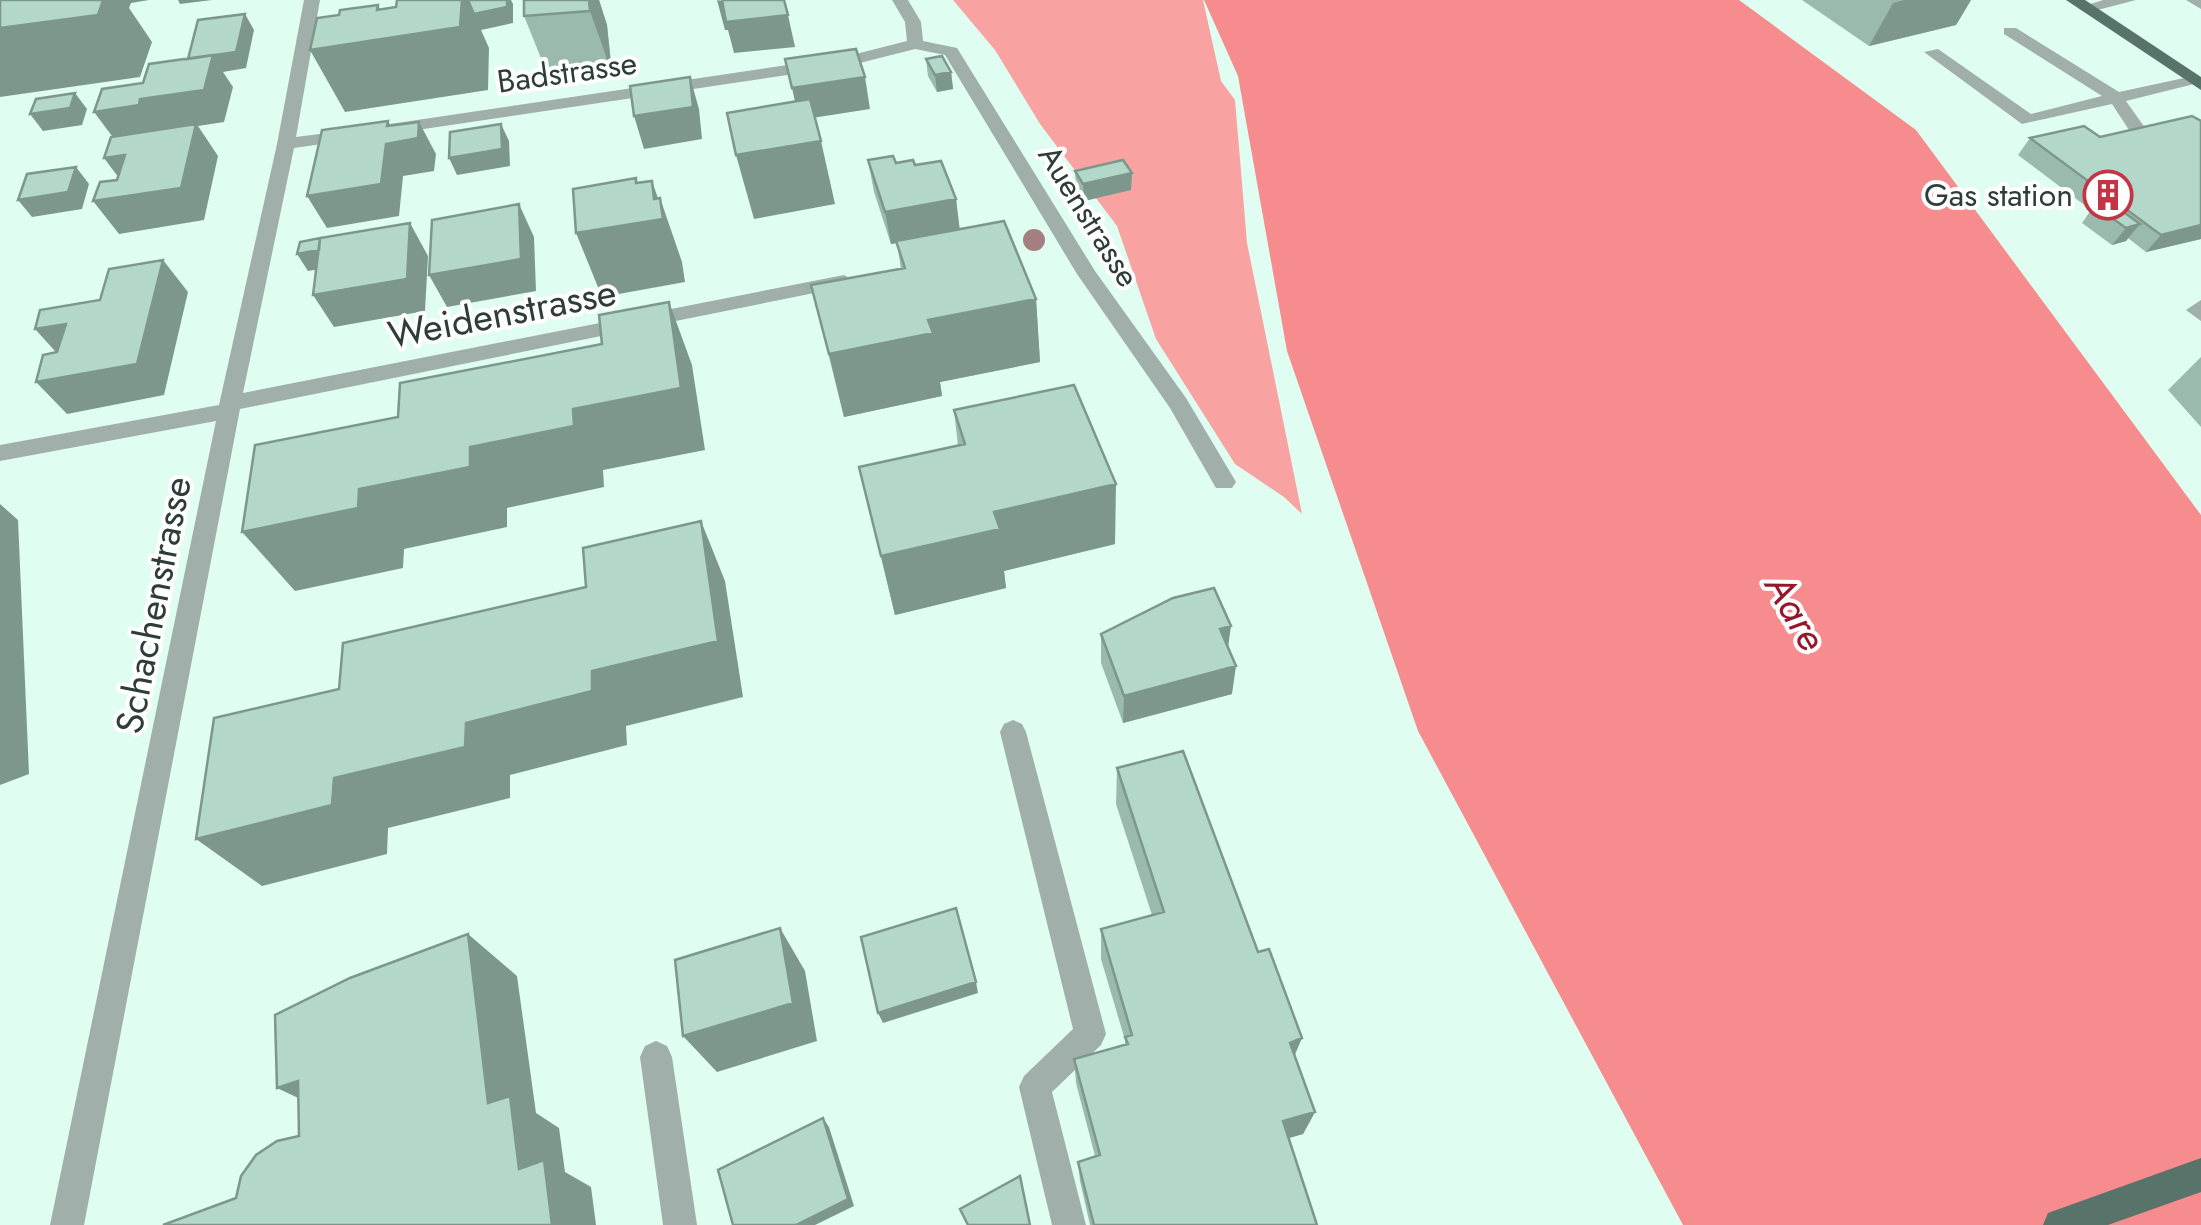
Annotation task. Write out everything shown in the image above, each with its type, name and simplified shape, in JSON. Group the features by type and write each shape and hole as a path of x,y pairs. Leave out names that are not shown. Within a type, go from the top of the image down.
{"main road":[{"path":"2080,4 2197,82"},
{"path":"2060,1225 2201,1175"}],"street":[{"name":"Schachenstrasse","path":"67,1225 312,0"},
{"path":"900,0 913,22 916,44"},
{"path":"2080,4 2128,0"},
{"path":"2194,0 2201,4"},
{"path":"2010,30 2116,98 2137,130 2201,173"},
{"name":"Badstrasse","path":"286,144 848,61 916,44"},
{"name":"Auenstrasse","path":"916,44 951,51 1087,274 1178,403 1224,482"},
{"path":"1932,52 2028,120 2197,82"},
{"name":"Weidenstrasse","path":"0,452 866,276"},
{"path":"1013,732 1090,1034 1034,1087 1068,1225"},
{"path":"656,1057 680,1225"}],"shaded area":[{"path":"953,0 1203,0 1221,81 1235,100 1247,243 1302,514 1235,464 1156,339 1117,226 1040,124 995,50"}],"water":[{"name":"Aare","path":"1204,0 1739,0 1916,130 2201,515 2201,1225 1683,1225 1418,731 1287,351 1238,76"}],"building":[{"path":"0,0 103,0 98,15 0,28"},
{"path":"397,0 462,0 460,27 310,50 317,18 339,15 340,10 396,7"},
{"path":"468,0 507,0 507,7 474,14"},
{"path":"524,0 589,0 590,11 524,16"},
{"path":"722,0 784,0 788,15 726,22"},
{"path":"245,14 236,52 188,59 198,20"},
{"path":"856,49 865,77 792,88 785,59"},
{"path":"213,55 204,90 140,99 139,105 94,112 102,89 143,83 149,64"},
{"path":"942,56 951,72 935,75 926,59"},
{"path":"690,77 693,107 634,116 630,86"},
{"path":"75,93 70,108 30,114 36,99"},
{"path":"810,99 821,141 736,155 727,113"},
{"path":"2192,116 2201,121 2201,225 2161,235 2030,138 2084,126 2100,137"},
{"path":"388,121 387,126 419,122 418,138 386,144 381,184 307,196 322,130"},
{"path":"196,124 181,188 93,201 100,182 117,180 125,155 104,158 111,137"},
{"path":"501,124 502,149 449,158 450,132"},
{"path":"893,156 896,163 913,160 915,165 941,161 956,199 885,212 868,160"},
{"path":"1123,160 1132,173 1083,184 1075,171"},
{"path":"76,167 68,192 18,200 27,174"},
{"path":"636,178 636,183 652,181 654,199 660,198 663,219 576,233 573,189"},
{"path":"2110,202 2140,224 2126,228 2095,206"},
{"path":"519,204 521,259 429,275 432,220"},
{"path":"1004,221 1036,299 928,320 933,333 829,354 811,285 905,268 896,241"},
{"path":"410,223 407,279 313,295 320,238"},
{"path":"320,238 319,250 297,254 300,242"},
{"path":"163,260 137,364 36,382 43,355 57,352 66,324 35,329 40,310 100,300 109,269"},
{"path":"669,302 681,388 573,409 574,426 470,447 470,467 359,489 358,508 242,532 255,445 398,417 400,383 602,344 599,315"},
{"path":"1074,385 1116,484 994,512 1000,529 881,556 859,467 965,444 954,410"},
{"path":"701,521 718,641 592,671 592,691 466,723 465,747 334,778 332,805 196,839 214,718 339,689 343,643 586,587 583,548"},
{"path":"1214,588 1231,626 1220,629 1236,666 1124,696 1101,634 1173,598"},
{"path":"1183,751 1258,952 1269,949 1302,1038 1290,1043 1315,1112 1283,1121 1317,1225 1094,1225 1078,1162 1100,1155 1074,1059 1128,1044 1125,1037 1132,1035 1101,929 1164,912 1117,768"},
{"path":"956,908 976,982 878,1013 861,937"},
{"path":"780,928 793,1003 683,1036 675,960"},
{"path":"468,934 488,1103 510,1096 519,1169 544,1160 552,1225 163,1225 236,1198 241,1176 256,1155 277,1141 299,1136 298,1081 277,1088 275,1015 350,978"},
{"path":"823,1118 848,1199 796,1225 733,1225 718,1170"},
{"path":"1020,1176 1030,1225 968,1225 960,1209"}],"place":[{"name":"Gas station","path":"2108,195"}]}
